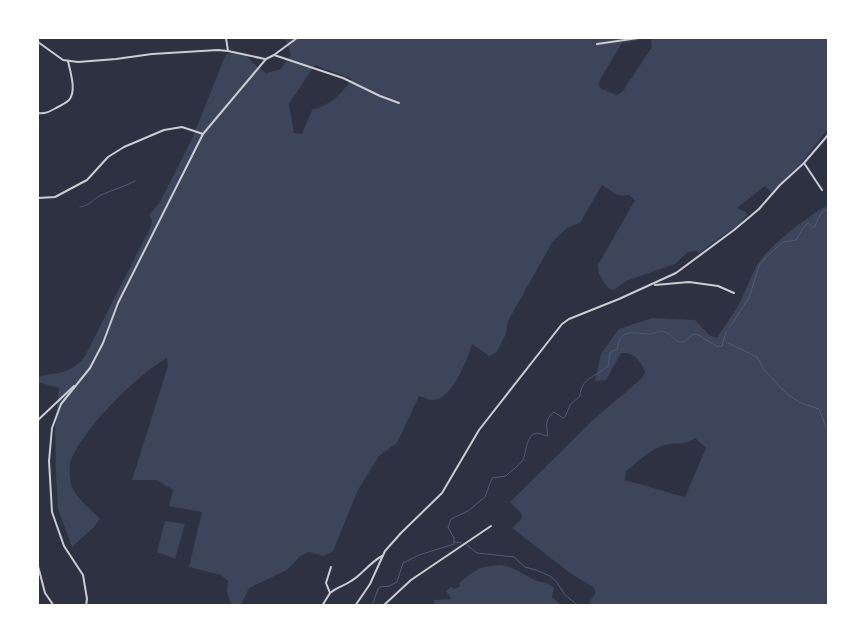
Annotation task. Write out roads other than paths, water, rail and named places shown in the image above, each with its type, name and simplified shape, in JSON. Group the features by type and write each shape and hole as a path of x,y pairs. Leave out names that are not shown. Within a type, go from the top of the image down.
{"street":[{"path":"226,38 228,51"},
{"path":"86,606 87,599 83,575 64,546 52,512 50,461 52,428 61,404 90,368 103,343 118,303 203,134 266,59 297,38"},
{"path":"597,44 638,38"},
{"path":"38,42 63,60 78,62 152,54 228,51 266,59"},
{"path":"274,55 343,78 399,103"},
{"path":"38,113 46,114 71,97 72,83 68,61"},
{"path":"38,198 55,196 87,180 108,157 124,147 164,130 182,127 203,134"},
{"path":"355,606 370,584 383,555 401,533 442,493 479,430 562,324 569,319 676,274 759,209 780,185 804,163 828,135"},
{"path":"804,163 822,190"},
{"path":"653,285 689,282 718,286 734,293"},
{"path":"38,420 56,400 78,382"},
{"path":"383,606 411,580 491,526"},
{"path":"322,606 330,593 337,587 351,582 372,561 383,555"},
{"path":"38,566 45,593 54,606"},
{"path":"330,593 326,583 331,567"}],"waterway":[{"path":"80,207 89,204 101,195 135,181"},
{"path":"729,328 749,298 759,266 765,258 783,242 796,240 808,223 814,228 821,213 828,208"},
{"path":"372,606 380,587 389,586 397,582 403,563 419,555 454,544 454,538 448,527 451,519 468,511 485,497 492,478 506,476 523,460 527,445 533,434 538,433 548,436 547,425 549,417 554,412 563,418 565,417 570,405 580,396 586,381 608,366 610,354 612,351 617,350 621,337 630,333 651,334 662,331 682,342 697,334 718,347 722,346 726,332"},
{"path":"728,343 757,357 764,370 787,394 801,403 819,409 828,430"},
{"path":"455,542 461,543"},
{"path":"467,545 477,553 514,557 525,567 550,576 556,581 565,595 576,604 582,606"}]}
